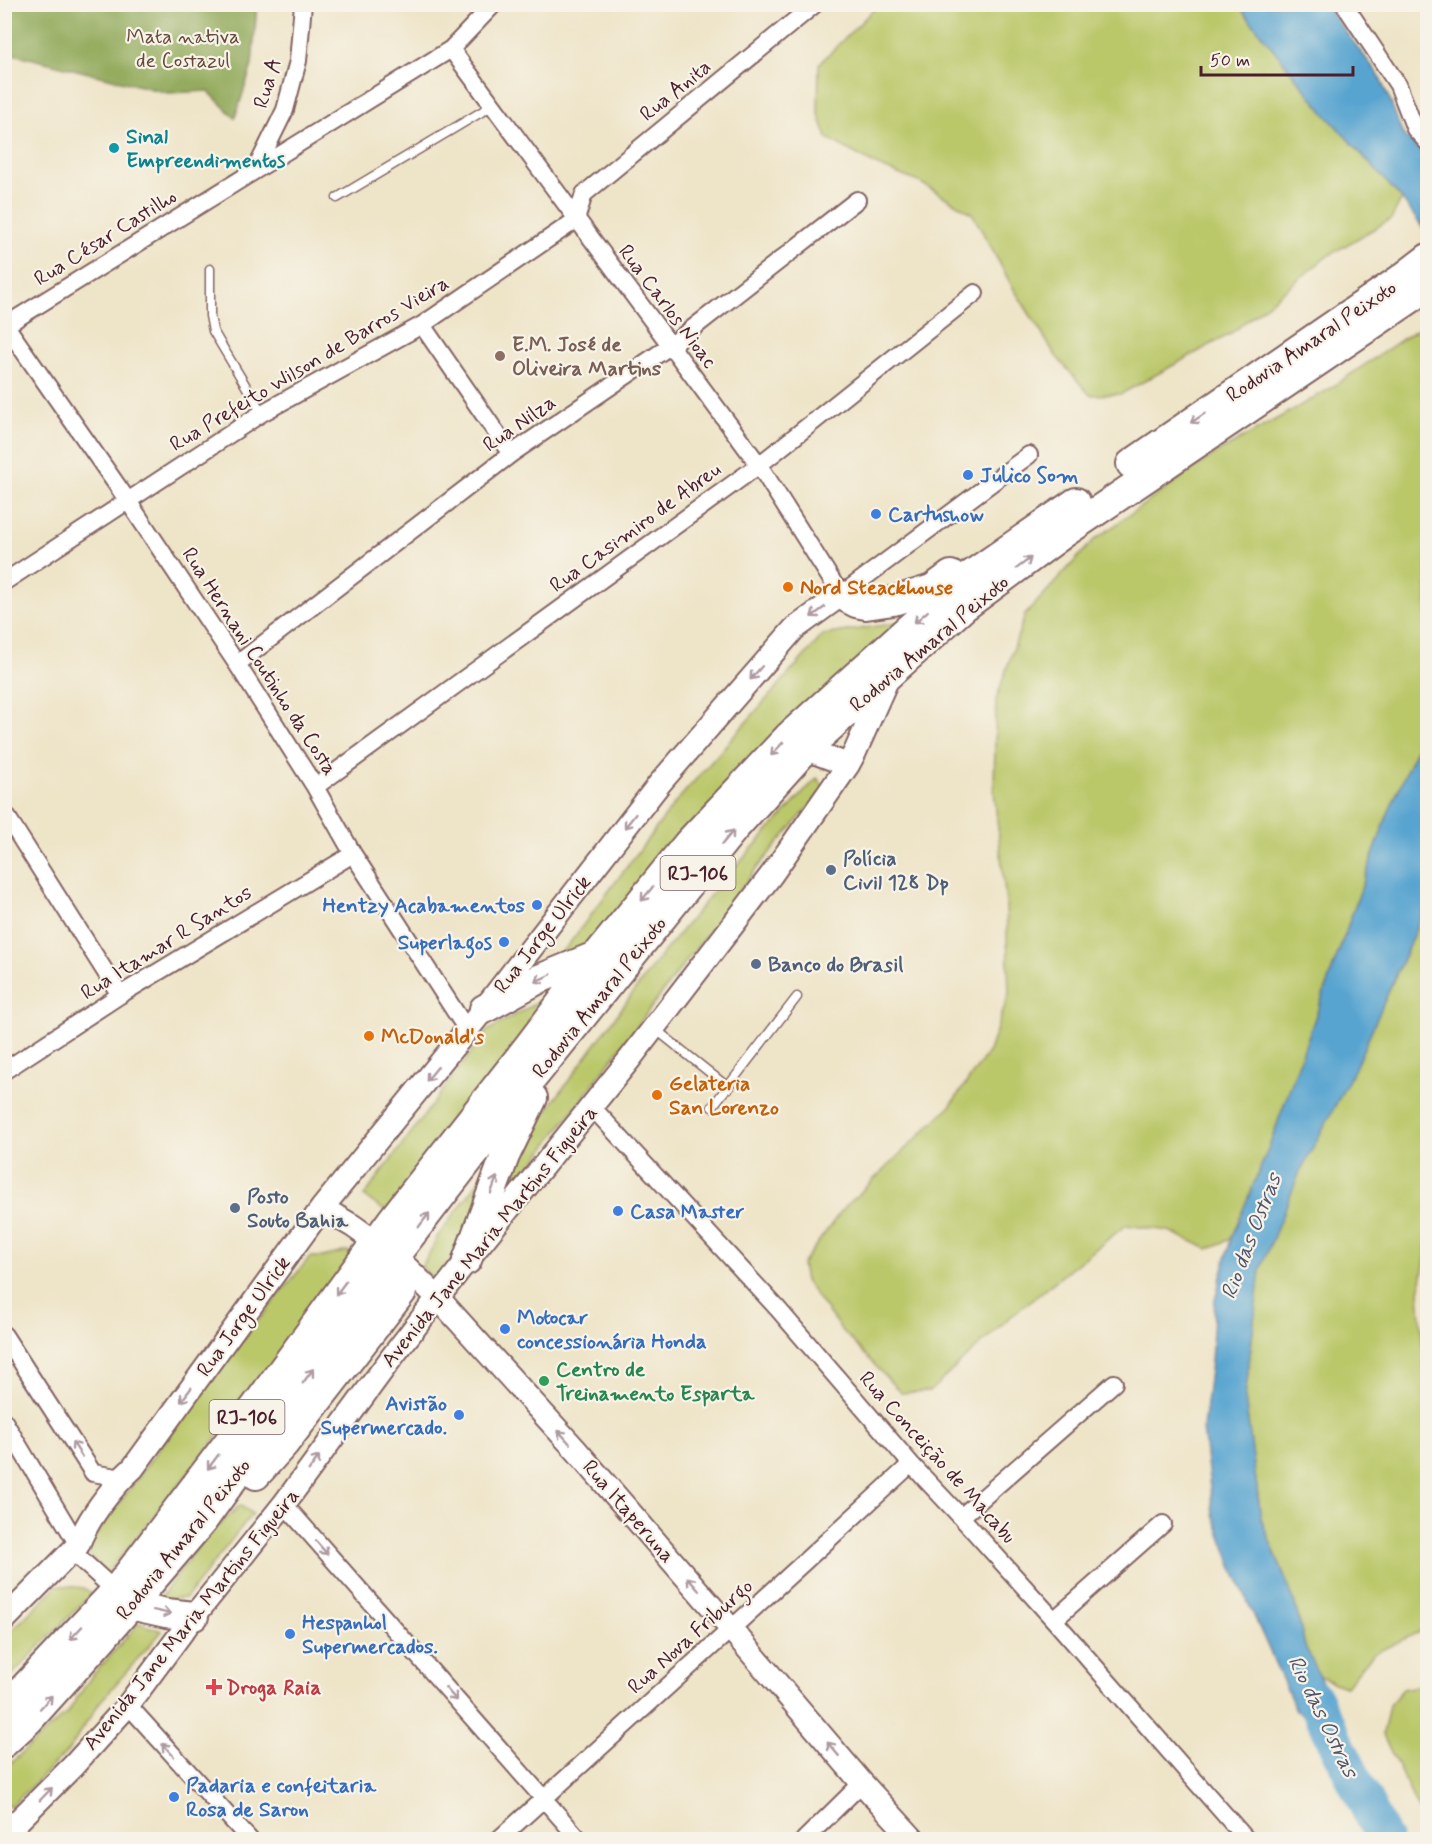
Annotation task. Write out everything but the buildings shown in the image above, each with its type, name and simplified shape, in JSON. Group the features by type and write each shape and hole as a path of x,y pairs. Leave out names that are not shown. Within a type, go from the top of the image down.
{"highway":[{"name":"Rodovia Amaral Peixoto","path":"4,1743 30,1720 123,1597 258,1403 386,1249 523,1090 734,829 806,749 964,607 1063,534 1416,286 1428,258"},
{"name":"Rodovia Amaral Peixoto","path":"386,1249 530,1044 597,955 688,843 788,737 965,579 1023,537 1416,286"},
{"path":"842,595 856,603 866,605 893,601 932,589 987,548 1023,537"},
{"path":"476,1020 539,979 597,955"},
{"path":"467,1260 505,1156 568,1034"},
{"name":"Rodovia Amaral Peixoto","path":"4,1709 202,1522 248,1484 285,1443 402,1292 386,1249"},
{"path":"123,1597 166,1613 194,1616"}],"main road":[{"name":"Rua Jorge Ulrick","path":"4,1620 78,1545 84,1529 122,1478 133,1468 322,1208 476,1020 660,783 794,629 842,595"},
{"name":"Avenida Jane Maria Martins Figueira","path":"4,1835 41,1799 128,1705 194,1616 284,1504 392,1356 592,1107 772,874 848,765 888,676"},
{"path":"806,749 848,765"},
{"name":"Rua Itaperuna","path":"322,1208 386,1249 438,1298 576,1450 862,1783 914,1839"}],"street":[{"name":"Rua A","path":"256,169 285,110 298,61 303,4"},
{"name":"Rua César Castilho","path":"5,324 451,49 494,4"},
{"name":"Rua Anita","path":"576,220 584,194 815,4"},
{"path":"1344,4 1398,85 1415,129 1428,142"},
{"name":"Rua Carlos Nioac","path":"451,49 759,465 842,595"},
{"name":"Rua Nilza","path":"237,664 511,454 670,346 857,200"},
{"name":"Rua Prefeito Wilson de Barros Vieira","path":"4,582 262,413 422,325 576,220"},
{"name":"Rua Casimiro de Abreu","path":"315,787 759,465 975,293"},
{"name":"Rua Hernani Coutinho da Costa","path":"5,324 128,501 237,664 315,787 353,854 476,1020"},
{"path":"422,325 511,454"},
{"name":"Rua Jorge Ulrick","path":"842,595 1029,455"},
{"path":"4,812 120,995"},
{"name":"Rua Itamar R Santos","path":"4,1071 120,995 353,854"},
{"name":"Rua Conceição de Macabu","path":"592,1107 778,1309 911,1464 1054,1620 1247,1839"},
{"path":"4,1335 93,1473 122,1478"},
{"path":"961,1517 1114,1383"},
{"path":"4,1421 78,1545 76,1555 123,1597"},
{"name":"Rua Nova Friburgo","path":"498,1839 911,1464"},
{"path":"284,1504 580,1839"},
{"path":"1054,1620 1162,1524"},
{"path":"128,1705 250,1839"},
{"path":"804,1839 862,1783"}],"lane":[{"path":"337,198 494,105"},
{"path":"210,269 210,316 213,332 262,413"},
{"path":"712,1107 729,1088 797,997"},
{"path":"654,1028 729,1088"}],"green space":[{"name":"Mata nativa de Costazul","path":"5,4 257,5 252,65 235,118 208,91 168,93 5,52"},
{"path":"878,5 1238,5 1326,115 1402,199 1391,219 1329,255 1230,334 1121,394 1090,395 1056,356 1012,286 972,213 921,183 878,166 827,138 818,112 819,64"},
{"path":"1427,324 1427,724 1387,816 1269,1147 1231,1239 1208,1249 1169,1231 1126,1225 1009,1318 930,1391 901,1393 840,1328 805,1281 802,1264 842,1210 950,1106 989,1051 1009,994 1006,903 994,791 996,700 1025,615 1093,541 1213,455 1326,391"},
{"path":"902,622 594,946 544,970 569,944 675,803 823,635"},
{"path":"817,778 825,788 756,869 534,1162 505,1189 534,1128 655,963 723,880"},
{"path":"1427,904 1428,1243 1419,1292 1428,1420 1427,1628 1373,1654 1345,1687 1320,1677 1305,1646 1294,1600 1261,1519 1245,1398 1260,1270 1299,1174 1355,1068"},
{"path":"557,991 389,1214 364,1196 487,1031"},
{"path":"494,1165 464,1245 437,1281 421,1267 437,1237 479,1181"},
{"path":"347,1251 358,1258 105,1576 86,1549 200,1392 310,1257 323,1257"},
{"path":"240,1505 252,1514 186,1598 159,1600 199,1545"},
{"path":"58,1585 83,1588 92,1593 5,1682 5,1637"},
{"path":"139,1623 162,1631 100,1702 69,1750 10,1807 5,1803 5,1768 68,1712 91,1677"},
{"path":"1428,1684 1427,1828 1383,1735 1389,1705 1403,1689"}],"water":[{"path":"1238,5 1325,5 1378,74 1402,133 1427,157 1427,234 1402,199 1326,115"},
{"path":"1427,724 1427,904 1355,1068 1299,1174 1260,1270 1245,1398 1261,1519 1294,1600 1305,1646 1320,1677 1336,1742 1296,1710 1234,1571 1213,1514 1203,1428 1211,1362 1215,1299 1231,1239 1269,1147 1387,816"}],"waterway":[{"name":"Rio das Ostras","path":"1314,1698 1384,1840"}],"place":[{"name":"Sinal Empreendimentos","path":"114,148"},
{"name":"E.M. José de Oliveira Martins","path":"500,356"},
{"name":"Julico Som","path":"968,475"},
{"name":"Cartushow","path":"876,514"},
{"name":"Nord Steackhouse","path":"788,587"},
{"name":"Polícia Civil 128 Dp","path":"831,870"},
{"name":"Hentzy Acabamentos","path":"537,905"},
{"name":"Superlagos","path":"504,942"},
{"name":"Banco do Brasil","path":"756,964"},
{"name":"McDonald's","path":"369,1036"},
{"name":"Gelateria San Lorenzo","path":"657,1095"},
{"name":"Posto Souto Bahia","path":"235,1208"},
{"name":"Casa Master","path":"618,1211"},
{"name":"Motocar concessionária Honda","path":"505,1329"},
{"name":"Centro de Treinamento Esparta","path":"544,1381"},
{"name":"Avistão Supermercado.","path":"459,1415"},
{"name":"Hespanhol Supermercados.","path":"290,1634"},
{"name":"Droga Raia","path":"214,1687"},
{"name":"Padaria e confeitaria Rosa de Saron","path":"174,1797"}]}
